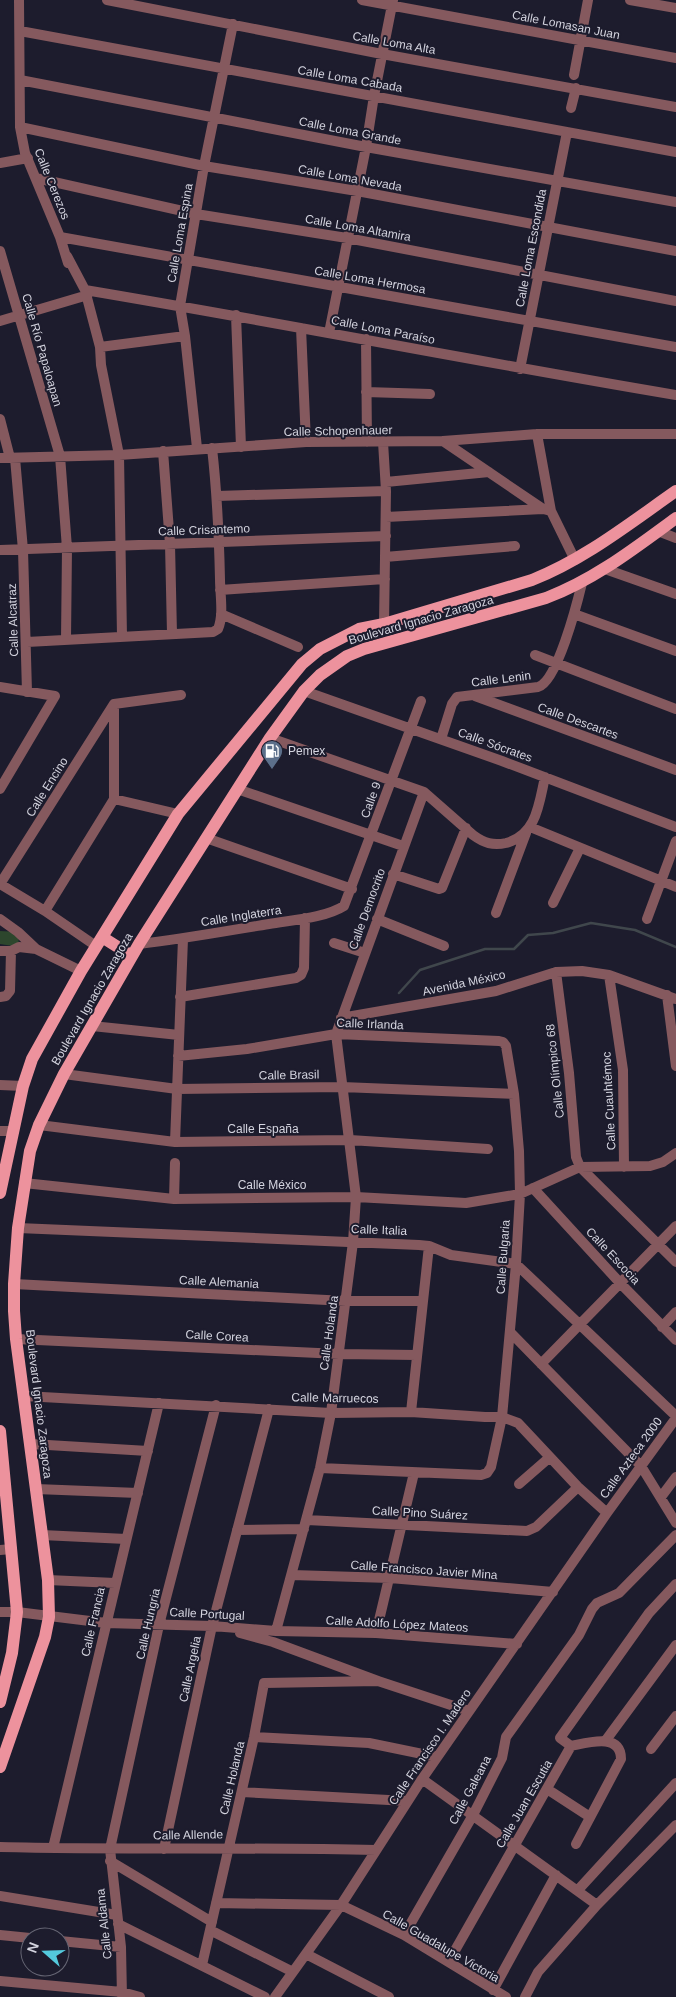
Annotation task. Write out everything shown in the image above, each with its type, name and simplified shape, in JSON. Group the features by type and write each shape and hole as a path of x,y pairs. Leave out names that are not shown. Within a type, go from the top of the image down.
{"main road":[{"name":"Boulevard Ignacio Zaragoza","path":"0,1193 6,1131 32,1059 82,971 178,814 302,664 320,649 359,629 384,624 532,580 554,571 575,560 676,491"},
{"name":"Boulevard Ignacio Zaragoza","path":"0,1767 38,1662 49,1617 48,1580 16,1338 14,1284 18,1228 30,1151 39,1125 64,1074 139,944 237,789 270,738 304,691 320,675 347,656 364,650 546,598 582,584 676,518"},
{"path":"99,942 132,956"},
{"path":"0,1431 6,1549 17,1612 12,1653 0,1702"}],"street":[{"name":"Calle Cerezos","path":"19,0 20,127 28,158 60,237 67,256 68,266 83,294 100,347 102,365"},
{"name":"Calle Loma Alta","path":"107,0 382,54 676,106"},
{"name":"Calle Lomasan Juan","path":"362,0 392,3 676,58"},
{"path":"574,75 588,0"},
{"path":"630,0 676,8"},
{"path":"329,332 366,147 392,3"},
{"name":"Calle Loma Espina","path":"196,448 185,336 180,306 204,166 233,24"},
{"name":"Calle Loma Cabada","path":"20,31 676,152"},
{"name":"Calle Loma Grande","path":"20,80 366,147 676,202"},
{"path":"572,108 576,88"},
{"name":"Calle Loma Nevada","path":"20,127 204,166 357,191 676,251"},
{"name":"Calle Loma Escondida","path":"520,369 567,132"},
{"path":"0,163 28,158"},
{"name":"Calle Loma Altamira","path":"36,178 196,214 347,238 676,301"},
{"name":"Calle Loma Hermosa","path":"60,237 676,347"},
{"name":"Calle Río Papaloapan","path":"0,251 60,456 67,548 66,639"},
{"name":"Calle Cerezos","path":"83,294 102,365 119,455 122,637"},
{"path":"0,321 83,294"},
{"name":"Calle Loma Paraíso","path":"83,294 236,315 520,369 676,395"},
{"path":"236,315 241,447"},
{"path":"301,328 306,442"},
{"path":"100,347 185,336"},
{"path":"366,339 367,442"},
{"path":"366,392 430,394"},
{"name":"Calle Alcatraz","path":"0,419 23,550 27,692"},
{"path":"537,434 547,510 575,560"},
{"name":"Calle Schopenhauer","path":"8,458 119,455 163,450 306,442 443,441 537,434 676,434"},
{"path":"443,441 547,510"},
{"path":"383,442 386,486 384,624"},
{"path":"27,642 212,632 218,629 221,614 219,542 212,448"},
{"path":"163,450 170,544 172,634"},
{"path":"217,496 386,486 489,472"},
{"path":"386,517 547,510"},
{"path":"658,531 676,538"},
{"name":"Calle Crisantemo","path":"0,550 386,536"},
{"path":"385,557 515,546"},
{"path":"605,569 676,594"},
{"path":"220,590 385,579"},
{"name":"Calle Lenin","path":"441,739 454,700 457,697 544,686 556,664 574,614 582,584"},
{"path":"221,614 298,647"},
{"path":"574,614 676,650"},
{"path":"536,655 676,710"},
{"path":"0,687 55,696 0,788"},
{"name":"Calle Sócrates","path":"304,691 545,777 676,827"},
{"path":"45,911 114,799 114,704 180,695"},
{"name":"Calle Descartes","path":"472,695 676,770"},
{"name":"Calle 9","path":"344,906 352,890 421,701"},
{"name":"Calle Encino","path":"0,884 114,704"},
{"path":"270,738 424,792 482,842 490,844 508,842 528,830"},
{"path":"496,914 538,804 545,777"},
{"path":"237,789 403,846"},
{"name":"Calle Democrito","path":"336,1034 424,792"},
{"path":"114,799 178,814"},
{"path":"393,874 438,889 442,888 466,828"},
{"path":"528,830 580,848 676,887"},
{"path":"206,838 352,890"},
{"path":"647,919 676,841"},
{"path":"553,904 580,848"},
{"path":"0,884 99,942"},
{"name":"Calle Inglaterra","path":"139,944 305,918 344,906"},
{"path":"180,997 296,978 301,975 304,968 305,918"},
{"path":"0,919 18,932 36,949 82,971"},
{"path":"377,919 444,946"},
{"path":"175,1142 183,938"},
{"path":"334,942 365,953"},
{"path":"0,997 6,996 10,991 5,951 19,947 36,949"},
{"name":"Avenida México","path":"341,1018 496,991 556,972 582,971 609,975 672,997"},
{"name":"Calle Olímpico 68","path":"556,972 569,1073 576,1157 580,1167"},
{"name":"Calle Cuauhtémoc","path":"609,975 623,1070 624,1167"},
{"path":"672,997 676,1066"},
{"path":"92,1026 178,1035"},
{"name":"Calle Irlanda","path":"178,1056 247,1049 336,1034 504,1042"},
{"name":"Calle Holanda","path":"276,1631 320,1468 331,1412 353,1242 356,1197 336,1034"},
{"name":"Calle Bulgaria","path":"414,1473 480,1475 488,1473 502,1417 516,1264 520,1194 514,1094 504,1042"},
{"name":"Calle Brasil","path":"64,1074 177,1090 342,1087 514,1094"},
{"path":"0,1085 23,1086"},
{"name":"Calle España","path":"39,1125 175,1142 350,1140 488,1149"},
{"path":"520,1194 580,1167 650,1166 663,1162 676,1153"},
{"path":"174,1163 174,1198"},
{"path":"580,1167 676,1262"},
{"name":"Calle México","path":"24,1183 174,1198 356,1197 466,1203 520,1194"},
{"name":"Calle Escocia","path":"533,1188 621,1284 676,1340"},
{"path":"541,1364 676,1226"},
{"name":"Calle Italia","path":"18,1228 428,1246 451,1255 516,1264"},
{"path":"411,1412 428,1246"},
{"path":"516,1264 676,1417"},
{"name":"Calle Alemania","path":"14,1284 346,1301 422,1301"},
{"path":"662,1327 676,1312"},
{"path":"510,1332 642,1466 676,1523"},
{"name":"Calle Corea","path":"16,1338 339,1354 417,1355"},
{"name":"Calle Marruecos","path":"24,1396 331,1412 411,1412 485,1418 502,1417 518,1423 578,1487 607,1513"},
{"name":"Calle Francia","path":"53,1848 159,1403"},
{"name":"Calle Hungria","path":"110,1849 159,1625 216,1406"},
{"name":"Calle Argelia","path":"164,1849 237,1530 269,1409"},
{"name":"Calle Azteca 2000","path":"607,1513 676,1417"},
{"path":"31,1444 148,1451"},
{"path":"520,1484 550,1457"},
{"path":"320,1468 414,1473 376,1633"},
{"path":"661,1498 676,1477"},
{"name":"Calle Pino Suárez","path":"237,1530 305,1525 402,1524 532,1530 578,1487"},
{"path":"36,1489 138,1492"},
{"path":"661,1498 676,1490"},
{"name":"Calle Francisco I. Madero","path":"275,1997 340,1905 437,1757 607,1513"},
{"path":"42,1535 126,1539"},
{"name":"Calle Galeana","path":"404,1936 473,1815 502,1758 506,1737 579,1635 592,1609 597,1603 619,1593 676,1535"},
{"name":"Calle Francisco Javier Mina","path":"292,1575 390,1578 553,1592"},
{"path":"48,1580 116,1583"},
{"path":"576,1844 621,1759 621,1751 617,1746 606,1740 596,1740 571,1746 560,1738 649,1613 676,1584"},
{"name":"Calle Portugal","path":"0,1612 17,1612 106,1623 215,1626 276,1631"},
{"path":"215,1626 273,1642 378,1681 469,1711"},
{"name":"Calle Adolfo López Mateos","path":"276,1631 376,1633 517,1644"},
{"path":"606,1740 676,1645"},
{"name":"Calle Holanda","path":"202,1965 242,1792 264,1683 378,1681"},
{"path":"651,1749 676,1716"},
{"path":"254,1737 369,1743 437,1757"},
{"name":"Calle Juan Escutia","path":"448,1962 571,1746"},
{"path":"422,1779 597,1905"},
{"path":"578,1890 676,1783"},
{"path":"547,1789 590,1816"},
{"path":"242,1792 407,1801"},
{"path":"525,1997 538,1972 597,1905 676,1825"},
{"name":"Calle Allende","path":"0,1847 110,1849 229,1847 376,1850"},
{"name":"Calle Aldama","path":"110,1849 121,1947 122,1994"},
{"path":"110,1861 211,1926 293,1972"},
{"path":"493,1990 556,1875"},
{"path":"0,1896 118,1919 265,1997"},
{"name":"Calle Guadalupe Victoria","path":"216,1903 340,1905 404,1936 506,1997"},
{"path":"0,1936 20,1937"},
{"path":"70,1942 121,1947"},
{"path":"306,1954 389,1997"},
{"path":"0,1981 140,1997"}],"green space":[{"path":"0,931 18,932 19,947 0,944"}],"waterway":[{"path":"399,993 420,970 485,949 514,949 528,935 553,933 591,923 635,930 676,947"}],"place":[{"name":"Pemex","path":"272,770"}]}
